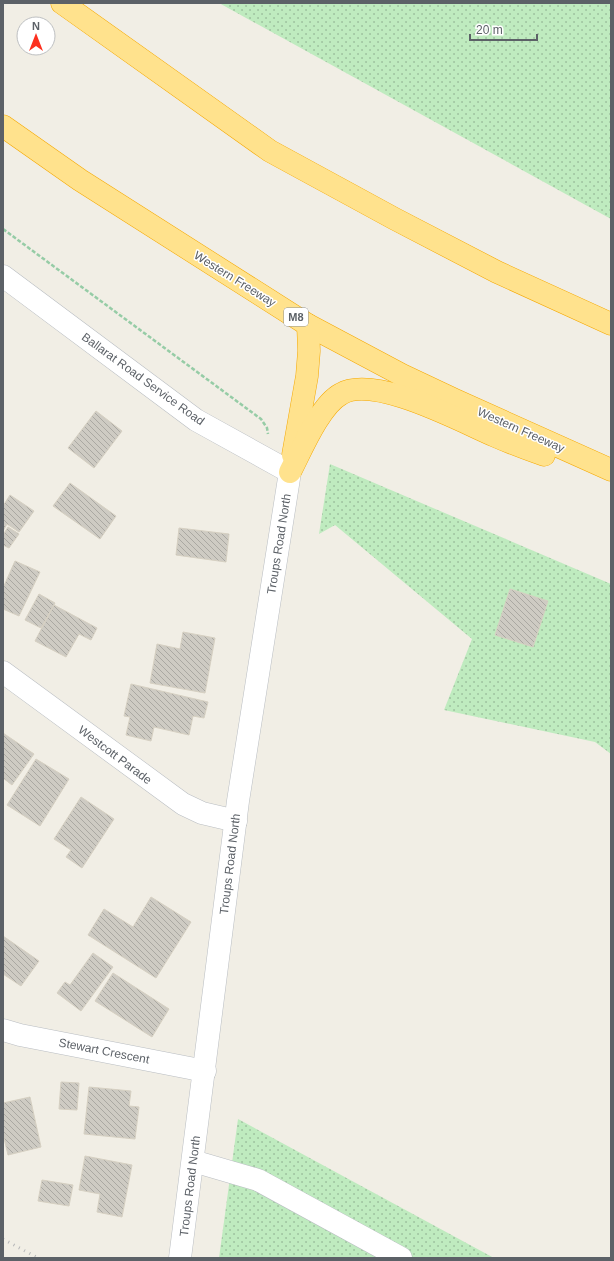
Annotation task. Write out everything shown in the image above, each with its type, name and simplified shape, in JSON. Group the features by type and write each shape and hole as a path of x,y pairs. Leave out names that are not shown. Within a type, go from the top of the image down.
{"highway":[{"path":"62,3 270,151 395,219 497,272 611,324"},
{"name":"Western Freeway","path":"3,126 80,180 308,324 402,375 611,470"},
{"path":"290,472 307,376 309,351 308,324"},
{"path":"290,472 322,412 330,402 341,394 351,390 365,389 381,391 399,396 498,438 611,481"}],"street":[{"name":"Ballarat Road Service Road","path":"3,276 196,420 290,472"},
{"name":"Troups Road North","path":"180,1258 236,821 290,472"},
{"name":"Westcott Parade","path":"3,672 182,804 202,813 236,821"},
{"name":"Stewart Crescent","path":"3,1030 20,1035 205,1070"},
{"path":"193,1161 251,1178 266,1184 401,1258"}],"path":[{"path":"3,228 261,419 267,428 271,462"}],"green space":[{"path":"219,3 611,3 611,219"},
{"path":"330,464 611,584 611,754 595,742 444,710 472,639 335,525 319,534"},
{"path":"238,1119 494,1258 219,1258"}],"building":[{"path":"96,411 122,431 94,468 68,448"},
{"path":"70,483 116,516 100,539 53,506"},
{"path":"10,495 34,511 19,532 7,524 3,531 3,506"},
{"path":"8,527 19,534 9,548 3,545 3,535"},
{"path":"179,528 229,534 226,562 176,555"},
{"path":"15,561 40,572 19,616 3,609 3,588"},
{"path":"510,589 548,601 533,647 495,635"},
{"path":"39,594 55,603 41,628 25,620"},
{"path":"54,605 97,628 91,640 79,634 66,657 35,641"},
{"path":"183,632 215,638 205,693 150,683 157,644 180,649"},
{"path":"131,684 208,702 204,718 193,716 189,735 154,727 151,741 126,735 130,717 124,716"},
{"path":"3,733 34,754 12,785 3,778"},
{"path":"36,759 69,779 40,826 7,805"},
{"path":"81,797 114,819 82,868 66,857 71,850 54,839"},
{"path":"151,897 191,922 156,978 88,935 104,909 133,927"},
{"path":"3,936 39,961 21,986 3,974"},
{"path":"93,953 113,967 81,1011 57,993 65,982 70,985"},
{"path":"113,973 169,1009 152,1037 95,1001"},
{"path":"61,1082 79,1083 77,1110 59,1109"},
{"path":"89,1087 131,1091 129,1106 139,1107 135,1139 84,1134"},
{"path":"30,1097 41,1147 8,1155 3,1134 3,1103"},
{"path":"85,1156 132,1165 122,1217 97,1212 100,1194 79,1190"},
{"path":"42,1180 73,1185 69,1206 38,1201"}],"railway":[{"path":"3,1239 38,1258"}]}
